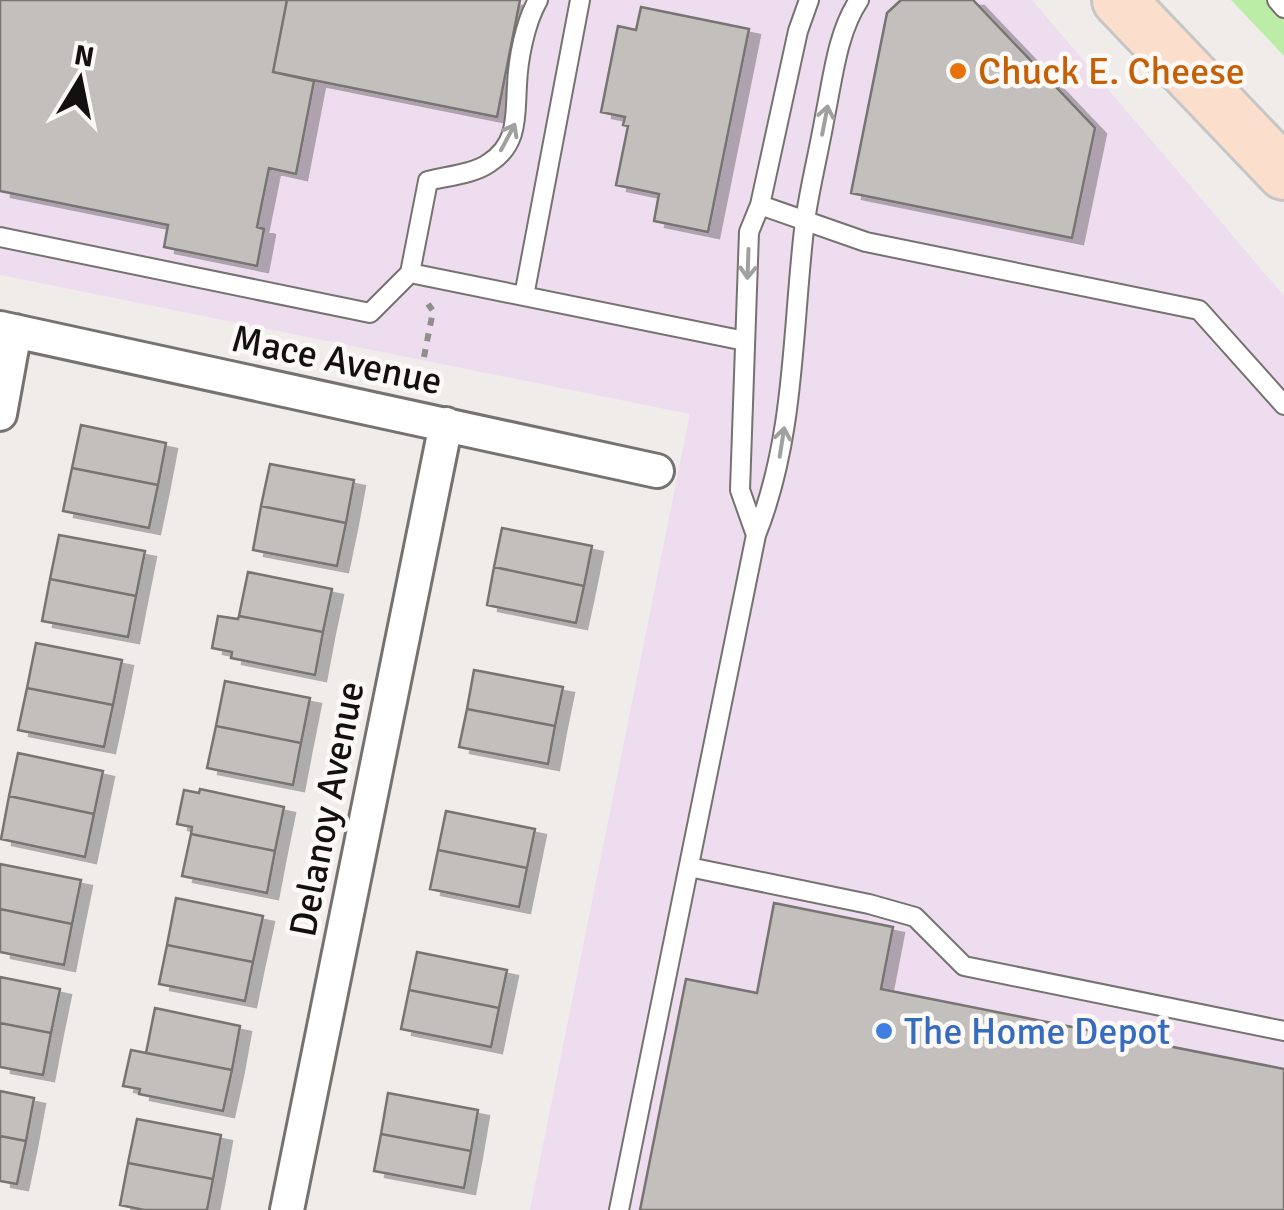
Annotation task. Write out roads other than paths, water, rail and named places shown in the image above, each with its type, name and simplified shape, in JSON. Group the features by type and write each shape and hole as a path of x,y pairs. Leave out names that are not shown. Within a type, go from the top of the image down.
{"main road":[{"path":"1119,0 1284,173"}],"street":[{"path":"0,414 7,330"},
{"name":"Mace Avenue","path":"7,330 657,471"},
{"name":"Delanoy Avenue","path":"287,1210 446,424"}],"lane":[{"path":"0,237 370,312 410,273 428,181 489,164 510,142 518,118 517,82 531,12 538,0"},
{"path":"524,296 580,0"},
{"path":"756,535 740,490 749,232 760,205 798,31 809,0"},
{"path":"619,1210 756,535 774,489 790,395 806,219 835,65 848,21 859,0"},
{"path":"1277,0 1284,8"},
{"path":"760,205 866,242 1199,310 1284,405"},
{"path":"410,273 745,341"},
{"path":"689,868 915,917 964,966 1284,1031"}],"place":[{"name":"Chuck E. Cheese","path":"958,71"},
{"name":"The Home Depot","path":"884,1031"}]}
